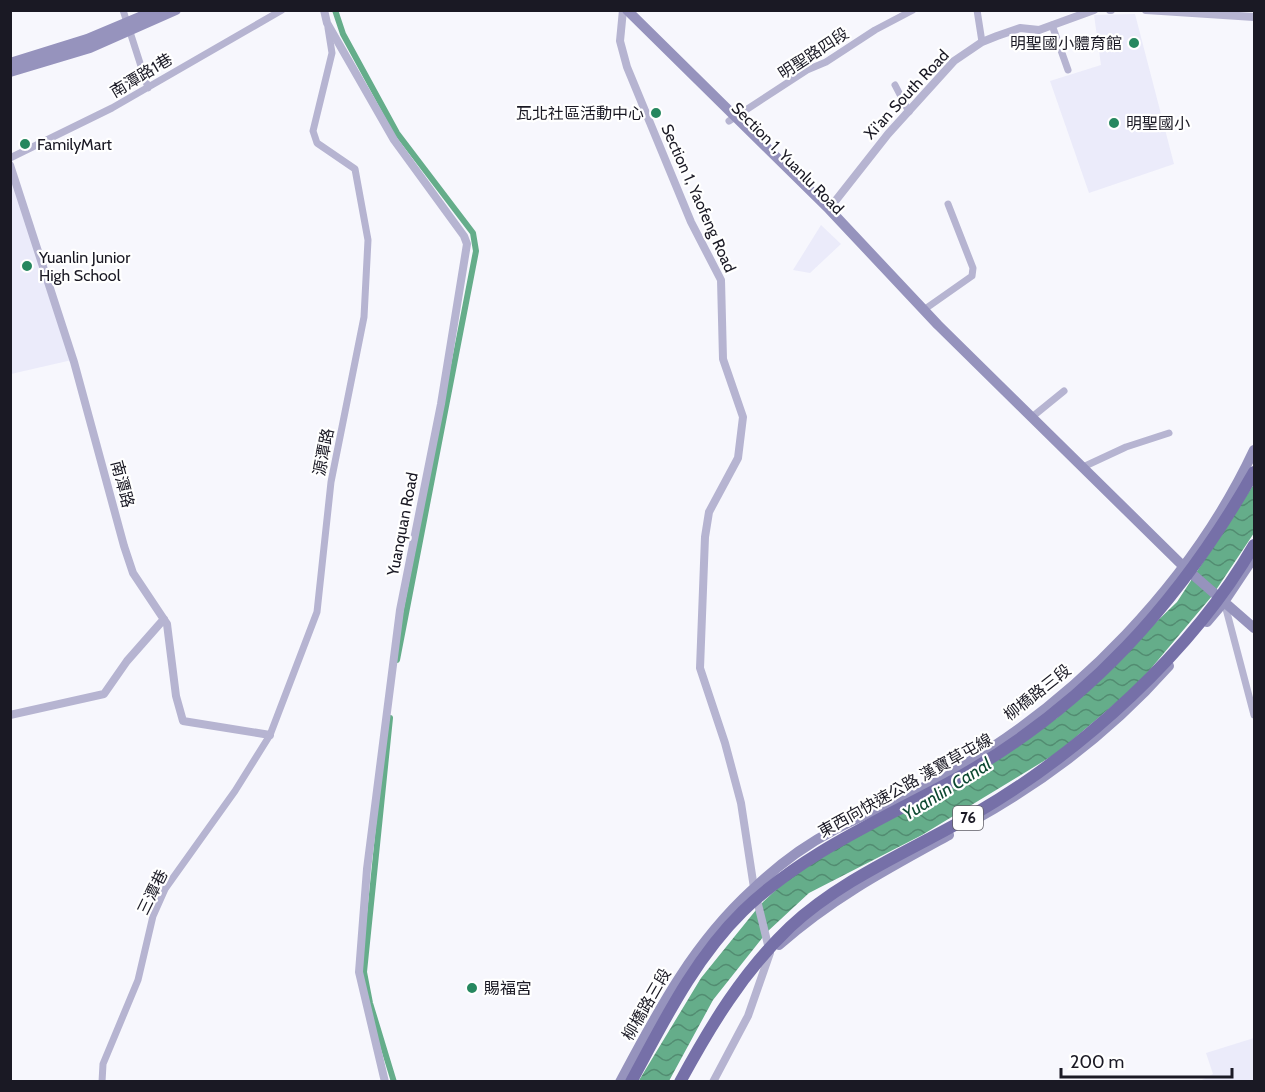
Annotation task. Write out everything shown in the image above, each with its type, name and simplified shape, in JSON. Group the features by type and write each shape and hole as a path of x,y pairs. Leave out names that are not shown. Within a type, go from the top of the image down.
{"highway":[{"name":"東西向快速公路 漢寶草屯線","path":"631,1082 687,982 742,912 810,858 838,840 986,760 1019,738 1095,679 1165,607 1224,525 1254,472"},
{"name":"76","path":"680,1082 724,1003 755,962 791,926 846,884 1000,799 1087,735 1141,687 1190,634 1254,545"}],"main road":[{"path":"11,72 90,48 156,10"},
{"path":"10,63 176,10"},
{"name":"Section 1, Yuanlu Road","path":"622,12 829,209 938,325 1183,566 1254,628"},
{"name":"Section 1, Yuanlu Road","path":"732,119 924,316 938,325"},
{"name":"柳橋路三段","path":"620,1082 678,975 715,928 754,888 832,830 904,798 952,772 1014,730 1088,672 1159,600 1215,518 1254,450"},
{"path":"687,1082 729,1008 769,948 847,892 1006,803 1093,739 1148,690 1254,557"}],"street":[{"path":"123,10 148,88"},
{"name":"南潭路1巷","path":"10,158 148,88 282,10"},
{"name":"Yuanquan Road","path":"324,10 327,23 394,140 464,236 467,244 441,404 400,610 367,869 359,972 385,1082"},
{"name":"明聖路四段","path":"732,119 807,70 826,62 864,36 913,10"},
{"path":"977,10 982,42"},
{"name":"Xi'an South Road","path":"829,209 879,145 943,71 982,42 1020,28 1039,30 1094,10"},
{"path":"1146,10 1254,17"},
{"name":"Section 1, Yaofeng Road","path":"622,12 620,41 627,67 691,222 721,280 723,359 743,417 738,458 709,512 705,537 700,668 725,742 741,802 757,904 769,948"},
{"name":"源潭路","path":"270,735 317,612 331,482 364,317 368,240 356,169 317,143 313,131 332,53 327,23"},
{"path":"1052,26 1068,70"},
{"path":"895,85 909,112"},
{"name":"南潭路","path":"10,165 74,362 133,573 167,624 183,721 270,735"},
{"path":"925,309 972,276 973,268 948,204"},
{"path":"1032,417 1064,391"},
{"path":"1083,467 1126,447 1169,433"},
{"path":"1220,599 1254,715"},
{"path":"10,716 104,694 127,661 164,619"},
{"name":"三潭巷","path":"102,1082 103,1064 138,980 153,916 165,889 235,791 270,735"},
{"path":"713,1082 748,1016 769,948"}],"shaded area":[{"name":"明聖國小","path":"1135,14 1174,164 1089,193 1050,81 1101,65 1094,15"},
{"name":"Yuanlin Junior High School","path":"10,172 72,360 11,374"},
{"path":"821,225 841,244 810,273 793,270"},
{"path":"1254,1038 1254,1081 1200,1081 1213,1074 1206,1053"}],"water":[{"name":"Yuanlin Canal","path":"1254,484 1254,533 1212,596 1137,685 1057,753 922,835 809,893 767,932 713,1000 669,1081 638,1082 701,978 760,905 798,869 1057,718 1177,602"}],"waterway":[{"path":"335,10 343,34 397,133 473,233 476,251 397,660"},
{"path":"390,718 364,972 370,1003 394,1082"}],"place":[{"name":"明聖國小體育館","path":"1134,43"},
{"name":"瓦北社區活動中心","path":"656,113"},
{"name":"明聖國小","path":"1114,123"},
{"name":"FamilyMart","path":"25,144"},
{"name":"Yuanlin Junior High School","path":"27,266"},
{"name":"賜福宮","path":"472,988"}]}
